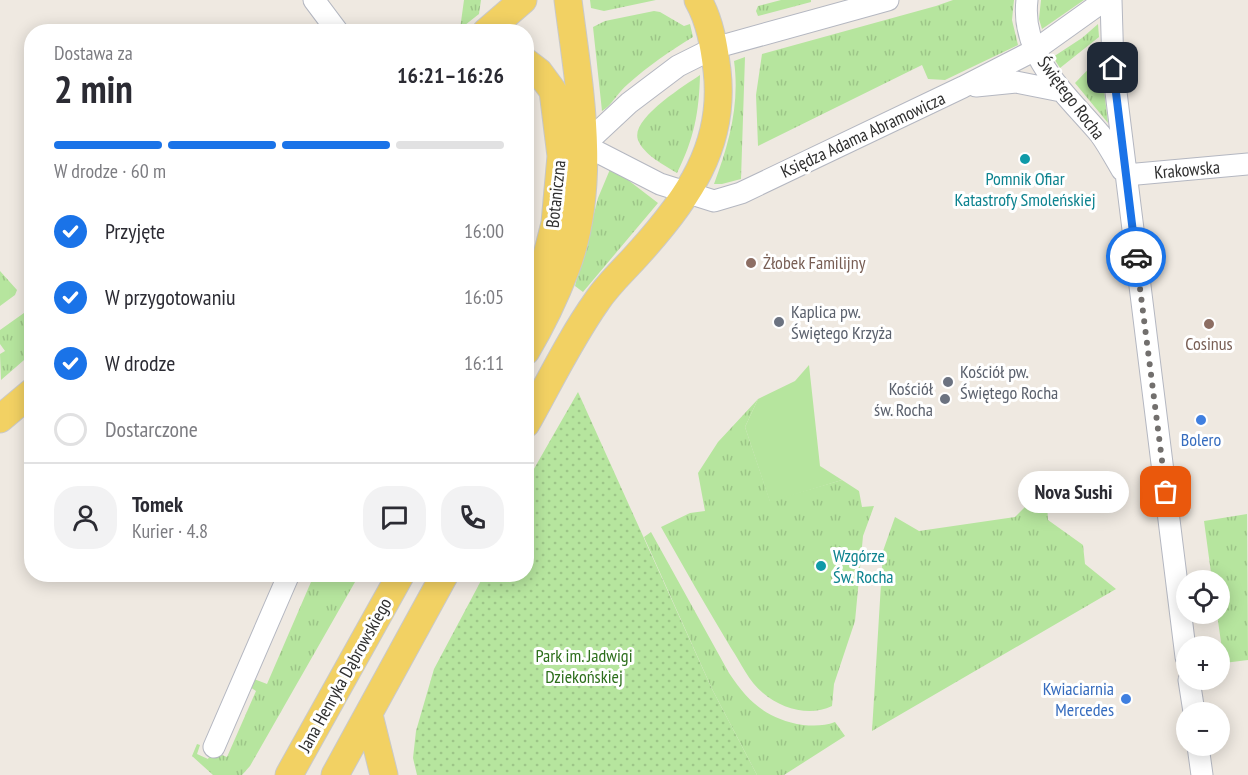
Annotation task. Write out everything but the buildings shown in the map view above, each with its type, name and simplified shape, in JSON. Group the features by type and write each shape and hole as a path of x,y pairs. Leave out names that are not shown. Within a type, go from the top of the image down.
{"main road":[{"path":"495,24 523,0"},
{"path":"534,337 567,267 574,240 584,172 584,145 568,0"},
{"path":"534,410 596,301 665,223 702,168 715,132 718,103 714,48 703,9 698,0"},
{"name":"Botaniczna","path":"534,68 553,91 561,156 555,223 537,291 534,317"},
{"path":"0,419 24,399"},
{"name":"Jana Henryka Dąbrowskiego","path":"289,775 397,582"},
{"path":"335,775 441,582"},
{"path":"369,715 384,775"}],"street":[{"path":"314,0 332,24"},
{"path":"584,145 629,103 678,66 714,48 888,0"},
{"path":"1027,0 1025,15 1028,35 1035,50"},
{"name":"Księdza Adama Abramowicza","path":"584,145 660,184 714,201 741,193 963,87 1035,50 1106,0"},
{"name":"Świętego Rocha","path":"1110,0 1113,68 1183,636"},
{"name":"Świętego Rocha","path":"1035,50 1061,91 1101,136 1126,176"},
{"path":"963,87 1016,82 1061,91"},
{"name":"Krakowska","path":"1126,176 1248,164"},
{"path":"214,747 286,582"},
{"path":"1199,756 1202,775"}],"green space":[{"path":"464,0 481,0 479,14 466,24 461,24"},
{"path":"590,0 656,0 604,11 591,8"},
{"path":"781,0 811,0 811,2 758,16 756,11 758,6"},
{"path":"953,0 1014,0 1012,20 1018,45 945,80 928,79 922,65 758,146 756,95 762,54"},
{"path":"1041,0 1084,0 1042,29 1039,19"},
{"path":"654,11 684,26 690,24 693,37 643,71 624,87 602,111 593,27 605,21"},
{"path":"1098,24 1099,37 1060,68 1053,57 1082,38"},
{"path":"745,57 741,179 714,184 732,124 736,93 734,61"},
{"path":"1100,57 1108,123 1075,83"},
{"path":"700,75 695,126 677,173 645,150 638,140 638,132 650,113"},
{"path":"611,167 658,203 583,292 575,286 598,198"},
{"path":"0,271 17,290 15,295 0,306"},
{"path":"24,313 24,360 1,380 0,354 5,351 0,344 0,330"},
{"path":"809,365 820,466 842,480 770,502 745,427 758,399 795,381"},
{"name":"Park im. Jadwigi Dziekońskiej","path":"578,392 712,689 757,775 417,775 413,758 416,731 434,669 480,582 534,582 534,469"},
{"path":"758,399 745,427 770,501 842,480 859,491 862,507 874,506 863,536 855,621 834,684 832,706 815,711 787,707 758,689 731,648 661,527 690,513 705,511 698,473 718,442"},
{"path":"1046,486 1048,520 1083,545 1085,564 1116,589 872,731 883,551 895,517 919,531 1015,517"},
{"path":"1247,514 1248,660 1230,662 1230,636 1220,636 1218,624 1230,624 1230,570 1211,570 1204,521"},
{"path":"651,532 729,673 744,693 760,708 779,719 807,725 835,722 845,736 784,775 757,775 712,689 644,537"},
{"path":"311,582 355,582 250,766 242,775 213,775 192,756 197,744 200,745 197,754 208,759 212,751 227,757 256,691 250,687 254,679 267,684"}],"way so far":[{"path":"1136,257 1166,492"}],"place":[{"name":"Pomnik Ofiar Katastrofy Smoleńskiej","path":"1025,159"},
{"name":"Żłobek Familijny","path":"751,263"},
{"name":"Kaplica pw. Świętego Krzyża","path":"779,322"},
{"name":"Cosinus","path":"1209,324"},
{"name":"Kościół pw. Świętego Rocha","path":"948,382"},
{"name":"Kościół św. Rocha","path":"945,399"},
{"name":"Bolero","path":"1201,420"},
{"name":"Nova Sushi","path":"1166,492"},
{"name":"Wzgórze Św. Rocha","path":"821,566"},
{"name":"Kwiaciarnia Mercedes","path":"1126,699"}],"route":[{"path":"1113,68 1136,257"}]}
